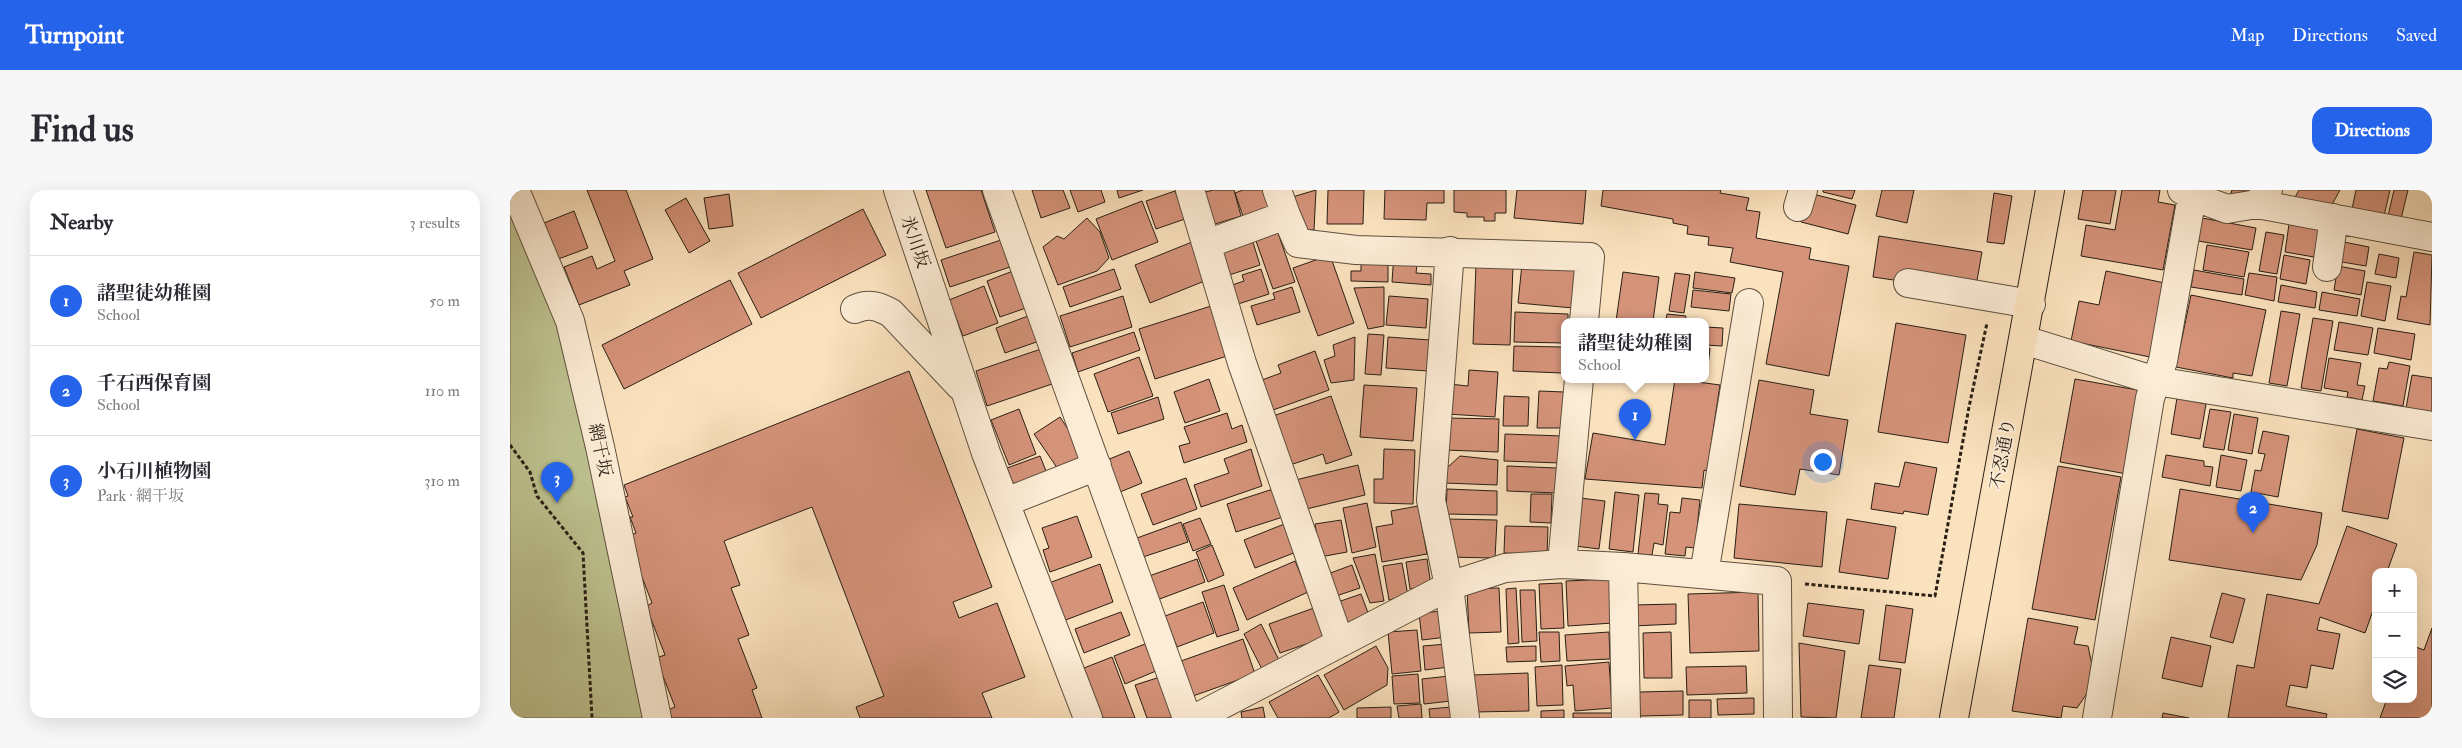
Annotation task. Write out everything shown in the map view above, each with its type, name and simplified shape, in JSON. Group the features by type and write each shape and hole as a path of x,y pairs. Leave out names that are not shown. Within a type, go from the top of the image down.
{"main road":[{"name":"不忍通り","path":"1954,718 2031,304 2050,190"}],"street":[{"name":"網干坂","path":"516,190 570,321 600,447 657,718"},
{"name":"氷川坂","path":"898,190 966,392 1088,718"},
{"path":"997,190 1187,718"},
{"path":"1190,190 1242,363 1340,643"},
{"path":"1277,190 1298,242 1356,250 1450,251 1590,258 1584,318"},
{"path":"2097,718 2150,398 2163,361 2187,193 2226,209 2262,197 2334,218 2432,237"},
{"path":"1207,244 1286,215"},
{"path":"2327,267 2334,218"},
{"path":"1450,251 1431,500 1449,586 1464,718"},
{"path":"1908,283 2031,304"},
{"path":"1704,574 1749,304"},
{"path":"855,309 863,306 877,306 891,313 966,392"},
{"path":"2024,340 2156,381 2432,426"},
{"path":"1562,564 1579,383"},
{"path":"1006,502 1097,466"},
{"path":"1196,718 1449,586 1504,568 1562,564 1623,567 1777,581 1778,718"},
{"path":"1623,567 1626,718"}],"path":[{"path":"1777,581 1935,596 1969,407 1992,297"},
{"path":"510,445 530,472 537,496 583,553 592,718"}],"green space":[{"path":"510,206 561,331 593,446 644,718 510,718"}],"building":[{"path":"587,190 626,190 653,259 624,271 630,285 579,305 564,267 592,256 597,269 615,261"},
{"path":"926,190 981,190 995,232 946,248"},
{"path":"1032,190 1063,190 1070,208 1041,218"},
{"path":"1070,190 1101,190 1105,202 1078,212"},
{"path":"1117,190 1143,190 1119,198"},
{"path":"1213,190 1234,190 1241,216 1212,225 1202,193"},
{"path":"1243,190 1270,190 1277,211 1245,222 1235,193"},
{"path":"1316,190 1314,230 1299,230 1289,198"},
{"path":"1328,190 1364,190 1363,224 1327,224"},
{"path":"1385,190 1444,190 1444,203 1427,203 1426,220 1384,219"},
{"path":"1454,190 1506,190 1506,213 1495,213 1495,221 1484,221 1484,217 1467,217 1467,213 1454,212"},
{"path":"1517,190 1586,190 1583,224 1514,218"},
{"path":"1603,190 1721,190 1720,193 1749,198 1746,210 1760,212 1756,238 1811,248 1809,259 1849,266 1829,376 1766,364 1783,272 1730,262 1733,248 1708,245 1709,237 1687,234 1688,226 1673,223 1673,219 1601,206"},
{"path":"1823,190 1855,190 1852,199 1823,192"},
{"path":"1882,190 1914,190 1907,223 1876,216"},
{"path":"2083,190 2116,190 2110,224 2078,219"},
{"path":"2122,190 2160,190 2158,202 2175,205 2163,270 2081,256 2086,225 2115,230"},
{"path":"2232,190 2253,190 2247,200 2231,193"},
{"path":"2299,190 2340,190 2329,210 2294,199"},
{"path":"2356,190 2390,190 2384,216 2352,209"},
{"path":"2394,190 2408,190 2401,219 2388,216"},
{"path":"1175,191 1185,219 1156,229 1146,201"},
{"path":"1809,193 1856,205 1848,234 1801,222"},
{"path":"1994,193 2012,196 2004,244 1987,242"},
{"path":"729,194 733,226 709,229 704,198"},
{"path":"686,198 710,241 689,253 665,210"},
{"path":"1142,201 1158,242 1112,260 1096,219"},
{"path":"863,209 886,255 761,318 738,273"},
{"path":"574,211 588,248 553,261 539,225"},
{"path":"1087,218 1100,232 1109,258 1097,271 1058,285 1043,247 1057,236 1064,239"},
{"path":"2202,218 2256,228 2252,250 2198,241"},
{"path":"2289,224 2319,230 2314,257 2285,252"},
{"path":"2266,232 2284,235 2277,274 2259,271"},
{"path":"1278,233 1295,282 1273,289 1256,241"},
{"path":"1251,236 1260,265 1226,276 1216,247"},
{"path":"1879,236 1982,252 1975,292 1873,277"},
{"path":"1004,239 1013,266 950,287 941,260"},
{"path":"2339,241 2369,247 2366,266 2336,261"},
{"path":"1192,242 1207,280 1150,303 1135,265"},
{"path":"2207,245 2249,252 2244,277 2203,270"},
{"path":"2414,252 2432,255 2430,325 2397,319 2401,296 2406,297"},
{"path":"1394,253 1418,255 1416,273 1431,274 1431,285 1392,282"},
{"path":"2379,254 2399,258 2396,278 2375,274"},
{"path":"1330,255 1354,323 1318,336 1293,268"},
{"path":"1361,255 1388,256 1388,282 1351,281 1351,271 1361,271"},
{"path":"2284,255 2310,260 2306,284 2280,279"},
{"path":"1522,264 1577,269 1573,308 1518,303"},
{"path":"1476,265 1513,266 1510,345 1473,344"},
{"path":"2338,266 2365,271 2361,295 2334,290"},
{"path":"1114,269 1121,289 1070,307 1063,287"},
{"path":"1261,269 1269,294 1235,305 1229,286 1244,281 1242,275"},
{"path":"2194,270 2244,279 2242,295 2191,287"},
{"path":"1013,271 1026,308 1000,317 987,281"},
{"path":"2106,271 2165,283 2150,357 2071,341 2079,301 2099,305"},
{"path":"1623,272 1659,277 1653,318 1616,318"},
{"path":"1695,272 1735,278 1732,293 1693,288"},
{"path":"1675,273 1690,275 1684,313 1669,311"},
{"path":"2249,273 2277,277 2274,301 2245,295"},
{"path":"730,280 752,324 624,389 602,345"},
{"path":"2367,282 2391,286 2385,321 2361,316"},
{"path":"2281,285 2317,292 2315,308 2278,302"},
{"path":"984,286 998,323 963,336 949,300"},
{"path":"1292,287 1300,312 1257,325 1251,306 1275,299 1273,293"},
{"path":"1384,287 1384,326 1368,329 1354,288"},
{"path":"1693,290 1731,294 1729,311 1691,307"},
{"path":"2322,292 2360,299 2357,316 2319,310"},
{"path":"2191,295 2266,310 2252,376 2233,373 2233,378 2176,367"},
{"path":"1123,296 1132,327 1070,347 1060,316"},
{"path":"1389,296 1428,299 1426,328 1386,325"},
{"path":"1211,306 1227,356 1155,379 1139,329"},
{"path":"2281,311 2300,314 2287,386 2269,383"},
{"path":"1515,312 1568,314 1568,318 1561,318 1561,343 1514,342"},
{"path":"1036,313 1045,339 1005,353 996,328"},
{"path":"1667,314 1686,316 1686,318 1666,318"},
{"path":"2313,318 2333,321 2321,391 2301,388"},
{"path":"2339,322 2373,328 2368,355 2334,350"},
{"path":"1896,323 1966,335 1948,443 1878,432"},
{"path":"1709,327 1723,328 1722,346 1709,345"},
{"path":"2378,328 2415,334 2411,360 2374,353"},
{"path":"1134,332 1140,350 1078,372 1072,353"},
{"path":"1368,334 1384,335 1381,375 1365,374"},
{"path":"1355,337 1354,380 1331,383 1324,360 1335,356 1333,345"},
{"path":"1388,337 1430,340 1428,371 1386,368"},
{"path":"1514,346 1561,347 1561,373 1513,371"},
{"path":"1044,348 1055,383 987,406 976,371"},
{"path":"1315,351 1329,390 1273,410 1262,380 1281,373 1278,365"},
{"path":"1139,357 1153,396 1108,412 1094,374"},
{"path":"2329,358 2361,363 2357,385 2365,386 2362,400 2347,397 2348,392 2324,388"},
{"path":"2389,362 2410,366 2403,406 2373,401 2379,368 2387,369"},
{"path":"1469,370 1498,372 1495,417 1447,414 1449,384 1468,386"},
{"path":"909,371 992,587 953,602 959,618 997,603 1025,677 982,693 992,718 860,718 856,707 884,696 812,507 724,541 740,585 731,588 749,635 738,639 757,688 752,690 762,718 672,718 668,710 675,707 656,658 665,655 646,606 652,603 633,554 637,552 631,535 636,533 630,517 633,517 625,497 628,496 624,485"},
{"path":"2412,375 2432,378 2432,413 2406,408"},
{"path":"1209,379 1220,411 1185,423 1174,392"},
{"path":"2075,379 2143,391 2127,474 2060,462"},
{"path":"1759,380 1814,390 1810,414 1848,420 1839,475 1800,469 1795,495 1740,486"},
{"path":"1674,383 1720,385 1707,471 1704,470 1702,488 1585,479 1593,433 1665,445"},
{"path":"1364,385 1417,388 1413,441 1360,437"},
{"path":"1539,391 1564,392 1562,428 1537,428"},
{"path":"1331,396 1352,455 1326,464 1323,454 1287,466 1270,417"},
{"path":"1504,396 1529,397 1528,426 1503,426"},
{"path":"1158,397 1164,419 1118,434 1111,413"},
{"path":"2177,398 2206,404 2200,439 2171,434"},
{"path":"1019,409 1036,454 1009,465 991,420"},
{"path":"2210,409 2231,412 2224,450 2203,447"},
{"path":"1227,413 1232,429 1242,425 1247,442 1184,463 1179,446 1190,443 1184,427"},
{"path":"2234,414 2258,418 2252,454 2228,450"},
{"path":"1060,417 1087,458 1062,475 1034,434"},
{"path":"1447,418 1499,419 1498,452 1445,450"},
{"path":"2357,429 2404,438 2388,519 2342,511"},
{"path":"2263,431 2289,436 2278,497 2251,492 2255,470 2261,471 2265,454 2258,453"},
{"path":"1505,434 1562,436 1560,463 1504,461"},
{"path":"1251,449 1262,486 1201,507 1194,485 1229,473 1224,459"},
{"path":"1384,449 1415,450 1413,504 1374,503 1374,479 1383,479"},
{"path":"1129,451 1142,483 1120,492 1107,460"},
{"path":"2166,455 2204,461 2204,466 2213,467 2210,486 2162,477"},
{"path":"2221,455 2247,460 2241,491 2216,487"},
{"path":"1040,456 1048,476 1015,489 1007,468"},
{"path":"1460,456 1498,460 1497,485 1444,483 1438,476"},
{"path":"1905,462 1937,468 1928,515 1904,511 1903,514 1871,509 1875,483 1899,487"},
{"path":"1358,465 1365,495 1298,511 1291,481"},
{"path":"1507,466 1557,468 1556,493 1507,491"},
{"path":"2058,466 2121,477 2095,620 2032,609"},
{"path":"1186,478 1197,509 1153,525 1141,494"},
{"path":"1273,489 1283,517 1236,532 1227,504"},
{"path":"1447,489 1497,491 1497,515 1446,514"},
{"path":"2180,489 2322,513 2317,545 2301,580 2169,560"},
{"path":"1615,492 1639,495 1633,552 1609,549"},
{"path":"1645,493 1659,494 1658,504 1668,505 1663,545 1654,543 1652,555 1638,554"},
{"path":"1531,494 1552,494 1551,523 1530,522"},
{"path":"1580,498 1605,501 1599,549 1575,546"},
{"path":"1682,498 1700,500 1695,548 1686,547 1685,556 1665,554 1670,512 1680,513"},
{"path":"1367,503 1376,547 1352,553 1343,508"},
{"path":"1739,504 1827,512 1822,567 1734,558"},
{"path":"1418,506 1427,554 1382,562 1376,527 1393,524 1391,511"},
{"path":"1077,516 1092,557 1050,572 1043,550 1049,548 1042,528"},
{"path":"1200,518 1211,544 1193,551 1183,524"},
{"path":"1446,519 1497,520 1495,558 1445,557"},
{"path":"1847,519 1896,527 1888,579 1839,572"},
{"path":"1341,520 1347,552 1320,557 1315,524"},
{"path":"1181,522 1188,542 1143,557 1137,538"},
{"path":"1287,523 1299,551 1255,568 1244,540"},
{"path":"1505,526 1548,527 1547,555 1504,553"},
{"path":"2347,526 2397,544 2388,568 2372,568 2372,613 2365,633 2320,617 2317,630 2340,634 2333,669 2311,665 2307,688 2290,685 2286,706 2327,714 2326,718 2228,718 2237,665 2254,668 2267,594 2319,604"},
{"path":"1212,545 1224,575 1208,582 1196,552"},
{"path":"1375,554 1384,601 1370,603 1353,558"},
{"path":"1197,559 1205,582 1157,600 1149,576"},
{"path":"1427,559 1431,585 1410,589 1406,562"},
{"path":"1295,561 1308,592 1247,620 1233,588"},
{"path":"1402,563 1408,596 1389,600 1383,566"},
{"path":"1100,564 1113,602 1063,621 1049,583"},
{"path":"1352,565 1360,588 1333,597 1325,575"},
{"path":"1611,579 1613,623 1568,626 1566,581"},
{"path":"1562,583 1564,628 1541,629 1539,584"},
{"path":"1224,585 1239,630 1217,637 1202,592"},
{"path":"1499,588 1501,632 1469,633 1467,589"},
{"path":"1516,588 1519,643 1508,644 1506,589"},
{"path":"1520,590 1535,590 1537,641 1522,642"},
{"path":"1758,592 1759,651 1690,653 1688,594"},
{"path":"2222,593 2245,599 2233,643 2210,637"},
{"path":"1361,594 1370,618 1344,627 1335,603"},
{"path":"1203,602 1214,633 1177,647 1165,616"},
{"path":"1808,603 1864,610 1859,644 1803,636"},
{"path":"1676,604 1676,624 1633,626 1633,605"},
{"path":"1886,605 1913,609 1905,663 1879,660"},
{"path":"1314,608 1324,638 1280,653 1269,624"},
{"path":"1444,611 1447,637 1422,640 1419,613"},
{"path":"1121,612 1130,635 1084,653 1075,629"},
{"path":"2028,618 2078,627 2074,644 2088,646 2092,665 2088,692 2077,708 2063,706 2061,718 2012,711"},
{"path":"1261,624 1280,662 1263,671 1244,634"},
{"path":"2432,628 2432,718 2380,718 2386,703 2417,703 2417,647 2424,650"},
{"path":"1417,630 1421,671 1392,674 1388,632"},
{"path":"1539,632 1559,632 1560,661 1541,662"},
{"path":"1609,632 1610,659 1567,661 1565,635"},
{"path":"1671,632 1672,678 1644,678 1643,633"},
{"path":"2171,637 2211,646 2202,687 2162,678"},
{"path":"1243,639 1255,674 1193,696 1181,661"},
{"path":"1799,643 1845,651 1836,718 1801,717"},
{"path":"1145,644 1156,671 1125,684 1114,656"},
{"path":"1447,644 1449,667 1425,670 1423,646"},
{"path":"1376,646 1388,668 1387,685 1344,710 1324,675"},
{"path":"1536,646 1536,661 1507,662 1506,647"},
{"path":"1112,657 1135,718 1103,718 1084,668"},
{"path":"1609,662 1612,708 1575,711 1573,685 1567,686 1565,666"},
{"path":"1562,665 1563,705 1537,706 1535,667"},
{"path":"1869,665 1901,669 1894,718 1861,718"},
{"path":"1746,666 1747,693 1687,695 1686,667"},
{"path":"1528,673 1529,711 1473,712 1473,675"},
{"path":"1418,674 1420,703 1394,704 1392,676"},
{"path":"1318,675 1339,712 1329,718 1278,718 1269,702"},
{"path":"1163,676 1177,715 1170,718 1147,718 1135,685"},
{"path":"1449,676 1451,701 1424,704 1422,679"},
{"path":"1683,691 1683,715 1640,716 1639,692"},
{"path":"1754,698 1754,714 1718,715 1717,699"},
{"path":"1689,700 1711,700 1711,718 1689,718"},
{"path":"1421,704 1422,718 1399,718 1397,706"},
{"path":"1263,707 1265,718 1242,718 1241,712"},
{"path":"1391,707 1391,718 1357,718 1357,708"},
{"path":"1451,707 1452,718 1430,718 1429,709"},
{"path":"1564,710 1564,718 1541,718 1541,711"},
{"path":"1573,713 1618,713 1618,718 1573,718"},
{"path":"2163,713 2189,718 2162,718"}],"place":[{"name":"諸聖徒幼稚園","path":"1635,440"},
{"name":"小石川植物園","path":"557,503"},
{"name":"千石西保育園","path":"2253,533"}]}
